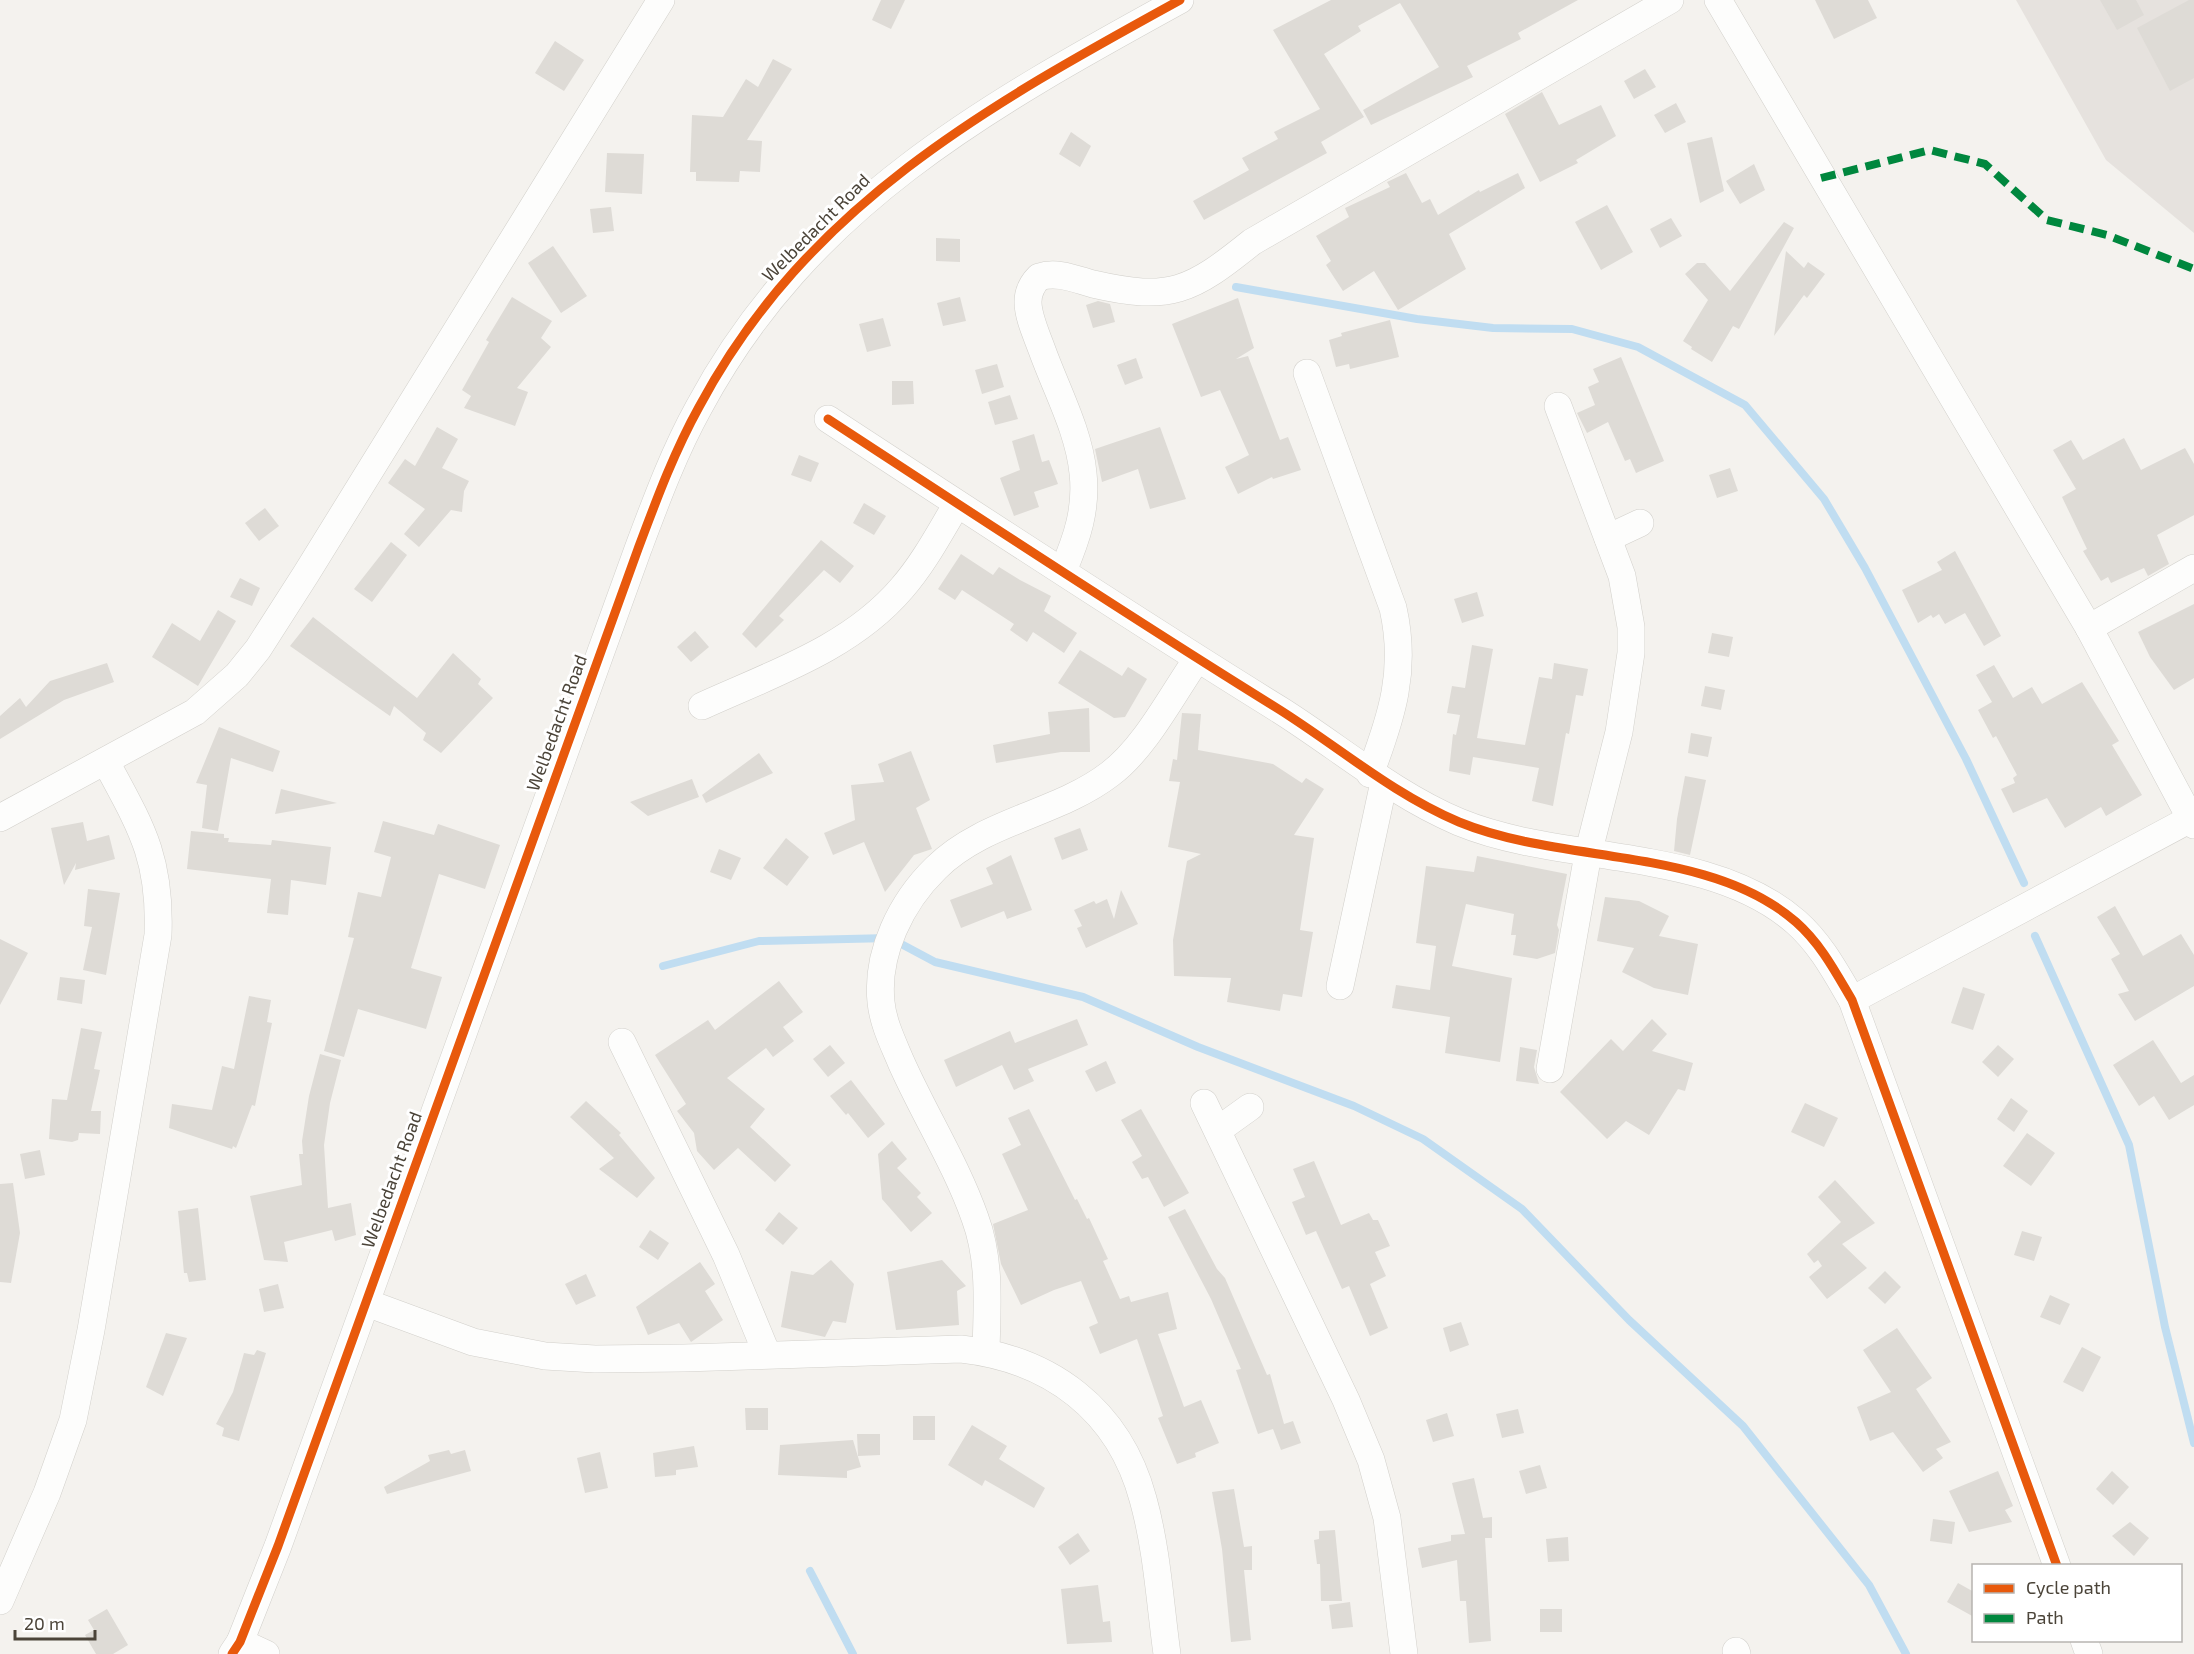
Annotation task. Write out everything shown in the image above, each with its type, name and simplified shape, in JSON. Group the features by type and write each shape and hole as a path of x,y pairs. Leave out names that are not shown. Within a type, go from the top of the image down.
{"street":[{"path":"0,818 195,712 237,675 258,649 485,287 661,0"},
{"name":"Welbedacht Road","path":"236,1648 278,1546 542,812 663,485 699,407 746,330 796,267 848,216 898,172 958,128 1070,60 1180,0"},
{"path":"1063,571 1077,539 1083,514 1083,473 1075,439 1028,305 1032,284 1039,277 1057,275 1125,290 1147,292 1164,293 1182,288 1227,262 1252,242 1670,0"},
{"path":"1718,0 2089,628 2193,820 1852,1000"},
{"path":"1307,373 1389,597 1398,630 1400,653 1398,682 1377,778 1340,986"},
{"path":"1550,1070 1588,854 1619,732 1631,653 1629,605 1608,538 1558,405"},
{"path":"828,420 1290,717 1377,778 1419,803 1476,829 1588,854 1632,860 1710,877 1747,889 1796,922 1814,940 1852,1000 2055,1564"},
{"path":"702,706 831,646 857,630 903,588 957,504"},
{"path":"1608,538 1640,523"},
{"path":"2089,628 2194,568"},
{"path":"986,1352 988,1280 980,1234 967,1198 908,1076 883,1016 880,987 888,942 901,914 920,886 948,858 975,841 1093,786 1127,760 1197,659"},
{"path":"0,1601 47,1493 72,1420 91,1330 158,934 159,892 148,844 106,762"},
{"path":"622,1042 726,1255 767,1354"},
{"path":"1204,1103 1346,1400 1371,1460 1387,1518 1404,1654"},
{"path":"1218,1130 1250,1107"},
{"path":"367,1303 473,1342 535,1355 595,1359 961,1350 986,1352 1019,1361 1049,1374 1100,1415 1119,1443 1135,1477 1148,1519 1167,1654"},
{"path":"236,1648 266,1654"}],"shaded area":[{"path":"2016,0 2194,0 2194,233 2106,160"}],"building":[{"path":"881,0 905,0 891,29 872,20"},
{"path":"1331,0 1578,0 1518,33 1521,39 1467,66 1473,77 1371,125 1363,110 1439,67 1400,3 1358,26 1361,31 1324,54 1364,117 1321,142 1327,153 1204,220 1193,201 1249,170 1242,158 1278,139 1274,132 1320,109 1273,30"},
{"path":"1815,0 1868,0 1877,18 1834,39"},
{"path":"2100,0 2136,0 2144,15 2117,30"},
{"path":"2189,0 2194,0 2194,78 2170,91 2137,28"},
{"path":"555,41 584,60 564,91 535,73"},
{"path":"773,59 792,69 747,140 762,141 760,172 740,171 739,182 696,181 696,172 690,172 692,115 723,117 746,79 758,87"},
{"path":"1645,69 1656,87 1634,99 1624,81"},
{"path":"1542,92 1559,125 1601,105 1616,136 1576,160 1578,163 1540,182 1505,114"},
{"path":"1676,103 1686,122 1665,133 1654,115"},
{"path":"1071,132 1091,146 1080,167 1059,154"},
{"path":"1712,137 1724,191 1700,203 1687,143"},
{"path":"607,153 644,154 642,194 605,192"},
{"path":"1754,164 1765,190 1740,204 1726,181"},
{"path":"1406,173 1422,203 1430,199 1438,215 1479,190 1480,192 1518,173 1525,188 1449,234 1466,269 1398,310 1374,271 1343,291 1326,265 1331,261 1316,236 1349,217 1345,208 1390,187 1387,182"},
{"path":"1607,205 1633,252 1601,270 1575,222"},
{"path":"611,207 614,231 593,233 590,209"},
{"path":"1671,218 1682,236 1660,248 1650,229"},
{"path":"1784,222 1794,228 1739,329 1733,326 1712,362 1683,341 1708,300 1685,274 1697,263 1705,263 1730,291"},
{"path":"936,238 960,239 960,262 936,261"},
{"path":"553,246 587,296 561,313 528,263"},
{"path":"1786,251 1804,268 1808,262 1825,274 1807,298 1804,295 1774,336"},
{"path":"512,297 552,321 541,338 551,347 517,388 528,392 515,426 464,408 471,396 462,390 489,342 486,340"},
{"path":"960,297 966,321 943,326 937,303"},
{"path":"1238,298 1254,348 1236,359 1248,356 1280,440 1288,437 1301,470 1273,479 1272,477 1238,494 1225,467 1249,455 1220,390 1201,397 1172,324"},
{"path":"1098,301 1110,304 1115,322 1093,328 1086,305"},
{"path":"883,318 891,346 867,352 859,324"},
{"path":"1390,320 1399,357 1350,369 1349,364 1336,367 1329,340 1342,336 1341,333"},
{"path":"1621,357 1664,461 1636,473 1630,459 1625,461 1608,422 1587,433 1577,413 1595,405 1588,387 1599,382 1593,369"},
{"path":"1136,358 1143,378 1125,385 1117,365"},
{"path":"997,364 1004,387 982,394 975,370"},
{"path":"892,381 913,381 914,404 892,405"},
{"path":"1010,395 1018,419 995,425 988,402"},
{"path":"437,427 458,439 442,468 469,481 464,491 462,512 451,510 419,547 404,534 425,509 388,483 405,459 415,466"},
{"path":"1160,427 1186,499 1150,509 1138,469 1102,482 1095,449"},
{"path":"1034,434 1042,462 1049,460 1058,484 1034,492 1039,507 1014,516 1000,478 1020,470 1012,441"},
{"path":"2124,438 2141,470 2185,448 2194,464 2194,515 2157,535 2169,564 2148,576 2144,568 2111,583 2108,577 2101,581 2083,551 2087,549 2062,497 2076,489 2053,450 2071,440 2083,460"},
{"path":"799,455 819,463 811,482 791,475"},
{"path":"1730,468 1738,491 1717,498 1709,475"},
{"path":"864,503 886,516 874,535 853,523"},
{"path":"265,508 279,526 259,541 245,523"},
{"path":"821,540 854,566 840,583 824,570 779,616 784,620 756,648 742,634"},
{"path":"391,542 407,555 372,602 354,589"},
{"path":"1955,551 2001,636 1984,646 1965,613 1945,624 1939,614 1933,618 1931,615 1918,623 1902,590 1942,570 1937,562"},
{"path":"961,554 993,575 999,567 1051,596 1044,611 1077,633 1064,653 1033,632 1027,642 1010,630 1014,624 962,590 955,600 938,589"},
{"path":"240,578 260,588 252,606 230,597"},
{"path":"1477,592 1484,616 1462,623 1454,599"},
{"path":"2194,604 2194,678 2174,690 2150,657 2138,632"},
{"path":"218,610 236,621 198,686 152,657 172,623 200,641"},
{"path":"313,617 417,698 453,653 481,679 478,684 493,698 441,753 423,740 426,733 394,706 390,716 290,646"},
{"path":"695,631 709,647 691,662 677,647"},
{"path":"1712,633 1733,637 1729,657 1708,653"},
{"path":"1472,645 1493,649 1477,738 1525,745 1539,677 1552,679 1554,663 1588,669 1583,696 1576,695 1569,734 1566,733 1553,806 1532,801 1539,768 1473,757 1470,775 1449,771 1453,734 1456,735 1460,715 1447,713 1452,686 1465,688"},
{"path":"1080,650 1122,676 1128,667 1147,679 1125,717 1114,718 1058,683"},
{"path":"107,663 114,682 64,700 0,739 0,716 20,698 26,707 50,681"},
{"path":"1994,665 2013,698 2032,687 2042,704 2082,682 2119,741 2112,745 2142,795 2106,816 2101,807 2065,828 2047,798 2013,813 2001,789 2015,783 2013,778 2017,775 1996,736 1993,738 1978,710 1992,702 1976,675"},
{"path":"1705,686 1725,690 1721,710 1701,706"},
{"path":"1089,708 1090,752 1061,752 996,763 993,745 1050,734 1048,712"},
{"path":"1182,713 1201,714 1198,750 1273,764 1302,783 1306,778 1324,789 1294,835 1314,838 1300,930 1313,932 1302,997 1283,994 1280,1011 1227,1002 1231,978 1174,976 1173,940 1187,861 1201,854 1168,847 1180,782 1169,781 1173,759 1177,760"},
{"path":"219,727 280,751 273,772 231,758 218,831 202,828 207,785 196,783"},
{"path":"1691,733 1712,737 1708,757 1688,753"},
{"path":"911,751 930,800 916,808 932,849 914,855 885,892 864,842 833,855 824,833 855,820 851,785 884,782 878,764"},
{"path":"759,753 773,773 706,803 702,795"},
{"path":"1685,776 1706,780 1690,855 1674,851"},
{"path":"692,779 699,797 648,816 630,802"},
{"path":"281,789 337,803 275,814"},
{"path":"383,821 434,835 438,824 500,845 485,889 439,874 411,968 442,977 426,1029 358,1009 344,1057 324,1051 354,938 348,937 358,892 381,897 391,857 374,852"},
{"path":"83,822 87,841 109,835 115,859 75,870 76,863 64,885 51,828"},
{"path":"1080,828 1088,850 1062,860 1054,838"},
{"path":"191,831 224,834 224,838 229,838 228,842 271,845 272,840 331,847 326,885 291,880 288,915 267,913 271,879 187,869"},
{"path":"786,838 809,857 787,886 763,868"},
{"path":"719,849 741,858 731,880 710,872"},
{"path":"1011,855 1032,910 1007,919 1004,911 961,928 950,900 993,884 986,868"},
{"path":"1477,856 1567,874 1557,925 1559,930 1555,953 1537,959 1513,955 1516,935 1511,935 1514,914 1466,904 1452,966 1512,978 1500,1062 1445,1053 1450,1017 1392,1008 1396,985 1430,990 1436,946 1416,943 1426,866 1474,872"},
{"path":"88,889 120,893 106,975 83,970 92,927 84,926"},
{"path":"1121,890 1138,924 1086,948 1077,928 1082,926 1074,910 1094,901 1096,904 1107,899 1114,919"},
{"path":"1605,897 1639,901 1669,916 1659,936 1698,944 1688,995 1654,988 1622,972 1634,948 1597,941"},
{"path":"2115,906 2143,956 2181,934 2194,955 2194,986 2135,1021 2118,994 2129,991 2111,959 2120,954 2097,917"},
{"path":"0,939 28,953 0,1005"},
{"path":"60,977 85,980 82,1004 57,1000"},
{"path":"779,981 803,1012 783,1027 794,1041 773,1057 766,1048 727,1078 765,1109 750,1127 791,1165 775,1182 738,1148 714,1170 697,1151 694,1133 677,1111 686,1104 655,1055 708,1020 715,1030"},
{"path":"1963,987 1985,994 1973,1030 1951,1023"},
{"path":"249,996 271,1000 267,1022 272,1023 255,1106 252,1105 236,1148 233,1146 232,1149 169,1128 172,1104 212,1110 222,1066 234,1069"},
{"path":"1077,1019 1088,1045 1028,1069 1034,1081 1014,1090 1002,1065 956,1087 944,1060 1010,1031 1015,1043"},
{"path":"1652,1019 1667,1034 1652,1051 1693,1063 1685,1091 1678,1089 1649,1135 1626,1121 1607,1139 1560,1092 1611,1039 1623,1051"},
{"path":"81,1028 102,1032 94,1069 100,1070 91,1111 101,1111 100,1134 79,1133 78,1140 72,1142 49,1139 52,1099 67,1100"},
{"path":"2153,1040 2181,1083 2194,1075 2194,1105 2169,1120 2154,1096 2139,1106 2113,1065"},
{"path":"830,1045 845,1063 828,1077 813,1059"},
{"path":"1998,1045 2014,1059 1998,1077 1982,1062"},
{"path":"1520,1047 1537,1050 1534,1067 1539,1084 1516,1081"},
{"path":"320,1054 341,1060 330,1103 324,1145 328,1208 351,1203 356,1235 335,1241 332,1230 284,1242 288,1262 264,1260 250,1196 302,1185 299,1154 303,1154 302,1141 309,1096"},
{"path":"1106,1061 1116,1083 1096,1092 1085,1071"},
{"path":"851,1080 885,1124 868,1138 848,1113 846,1115 830,1096"},
{"path":"2011,1098 2028,1111 2014,1132 1997,1119"},
{"path":"586,1101 621,1133 619,1135 655,1178 637,1198 599,1169 614,1158 570,1117"},
{"path":"1805,1103 1838,1118 1824,1147 1791,1132"},
{"path":"1029,1109 1075,1200 1077,1199 1087,1219 1089,1218 1108,1259 1103,1261 1120,1299 1129,1296 1131,1302 1168,1292 1177,1329 1158,1334 1184,1407 1201,1400 1219,1443 1195,1453 1196,1457 1177,1464 1158,1418 1163,1416 1137,1339 1100,1354 1089,1327 1098,1323 1081,1281 1021,1305 1001,1264 993,1224 1028,1210 1002,1154 1021,1145 1008,1118"},
{"path":"1141,1109 1189,1193 1164,1207 1148,1177 1142,1179 1132,1162 1142,1156 1121,1120"},
{"path":"2027,1133 2055,1153 2031,1186 2003,1166"},
{"path":"892,1141 907,1159 897,1168 921,1193 917,1197 932,1213 911,1232 882,1199 878,1154"},
{"path":"40,1150 45,1175 25,1179 20,1154"},
{"path":"1314,1161 1341,1225 1369,1213 1373,1220 1378,1220 1390,1246 1375,1252 1386,1276 1370,1284 1388,1328 1370,1336 1349,1286 1342,1289 1316,1231 1306,1235 1292,1202 1305,1197 1293,1169"},
{"path":"1835,1180 1875,1223 1842,1244 1867,1268 1827,1299 1809,1277 1822,1266 1818,1260 1814,1263 1807,1254 1841,1222 1818,1197"},
{"path":"13,1183 20,1233 11,1283 0,1282 0,1184"},
{"path":"198,1208 206,1280 189,1282 187,1273 184,1273 178,1211"},
{"path":"1185,1209 1217,1269 1225,1278 1267,1375 1270,1374 1284,1424 1293,1421 1301,1443 1281,1450 1273,1429 1258,1434 1236,1370 1241,1369 1211,1299 1168,1217"},
{"path":"779,1212 798,1228 783,1245 765,1230"},
{"path":"650,1230 669,1243 658,1260 639,1247"},
{"path":"2022,1231 2042,1237 2034,1261 2014,1255"},
{"path":"831,1260 854,1284 846,1323 833,1321 825,1337 781,1327 791,1271 813,1275"},
{"path":"942,1260 966,1286 957,1291 959,1325 896,1330 887,1272"},
{"path":"700,1262 715,1284 705,1291 723,1320 691,1342 679,1323 648,1335 636,1307"},
{"path":"1885,1271 1901,1287 1885,1304 1868,1288"},
{"path":"586,1274 596,1296 576,1305 565,1284"},
{"path":"278,1284 284,1308 264,1312 259,1289"},
{"path":"2050,1295 2070,1304 2060,1325 2040,1317"},
{"path":"1461,1322 1469,1345 1450,1352 1443,1328"},
{"path":"1897,1328 1932,1378 1916,1389 1951,1442 1936,1449 1943,1458 1923,1472 1893,1432 1870,1441 1857,1407 1891,1392 1863,1350"},
{"path":"166,1333 187,1338 163,1396 146,1387"},
{"path":"2082,1347 2101,1357 2083,1392 2063,1382"},
{"path":"257,1350 266,1353 239,1441 222,1436 224,1428 216,1424 233,1392 244,1353 254,1355"},
{"path":"745,1408 768,1408 768,1430 746,1430"},
{"path":"1518,1409 1524,1433 1502,1438 1496,1414"},
{"path":"1447,1413 1454,1436 1433,1442 1426,1420"},
{"path":"913,1416 935,1416 935,1440 913,1440"},
{"path":"972,1425 1007,1446 999,1459 1045,1488 1034,1508 985,1480 982,1486 948,1465"},
{"path":"857,1434 880,1434 880,1455 858,1456"},
{"path":"853,1440 861,1467 847,1471 847,1478 778,1475 780,1445"},
{"path":"694,1446 698,1467 676,1470 676,1475 655,1477 653,1453"},
{"path":"449,1450 451,1454 465,1450 471,1471 387,1494 384,1487 430,1461 428,1455"},
{"path":"600,1452 608,1488 585,1493 577,1458"},
{"path":"1540,1465 1547,1488 1526,1494 1519,1471"},
{"path":"1998,1471 2013,1506 2005,1510 2012,1522 1969,1532 1949,1491"},
{"path":"2112,1471 2129,1487 2113,1505 2096,1489"},
{"path":"1474,1478 1483,1518 1492,1517 1492,1538 1485,1538 1491,1641 1469,1643 1466,1601 1460,1601 1457,1560 1422,1568 1418,1548 1451,1541 1451,1535 1465,1534 1452,1483"},
{"path":"1234,1489 1244,1547 1252,1546 1252,1570 1244,1570 1251,1640 1231,1642 1222,1549 1212,1492"},
{"path":"1933,1519 1955,1522 1952,1544 1930,1541"},
{"path":"2130,1522 2149,1538 2134,1556 2112,1536"},
{"path":"1335,1530 1342,1601 1321,1601 1320,1564 1317,1564 1314,1540 1319,1539 1319,1531"},
{"path":"1078,1533 1090,1551 1070,1565 1058,1547"},
{"path":"1568,1537 1569,1561 1548,1562 1546,1539"},
{"path":"1958,1583 1972,1591 1972,1616 1947,1602"},
{"path":"1098,1585 1103,1622 1110,1621 1112,1642 1067,1644 1061,1589"},
{"path":"1350,1602 1353,1627 1332,1629 1329,1605"},
{"path":"107,1609 128,1645 113,1654 96,1654 85,1635 94,1630 88,1620"},
{"path":"1540,1609 1562,1609 1562,1632 1540,1632"}],"waterway":[{"path":"1236,287 1417,319 1493,328 1572,329 1638,347 1745,405 1824,499 1865,568 1966,759 2024,883"},
{"path":"2035,936 2129,1145 2165,1327 2194,1443"},
{"path":"663,966 759,941 890,938 935,962 1083,997 1198,1047 1354,1106 1423,1139 1522,1209 1629,1320 1743,1426 1869,1585 1906,1654"},
{"path":"810,1571 853,1654"}],"marked path":[{"path":"1821,178 1930,150 1985,164 2047,220 2107,235 2194,269"}],"cycle path":[{"path":"232,1654 240,1642 278,1546 638,549 673,459 699,407 743,336 793,273 848,217 908,168 971,122 1039,80 1180,0"},
{"path":"828,419 1280,710 1389,784 1435,811 1500,836 1679,868 1721,880 1761,898 1796,922 1820,949 1852,1000 2056,1564"}]}
